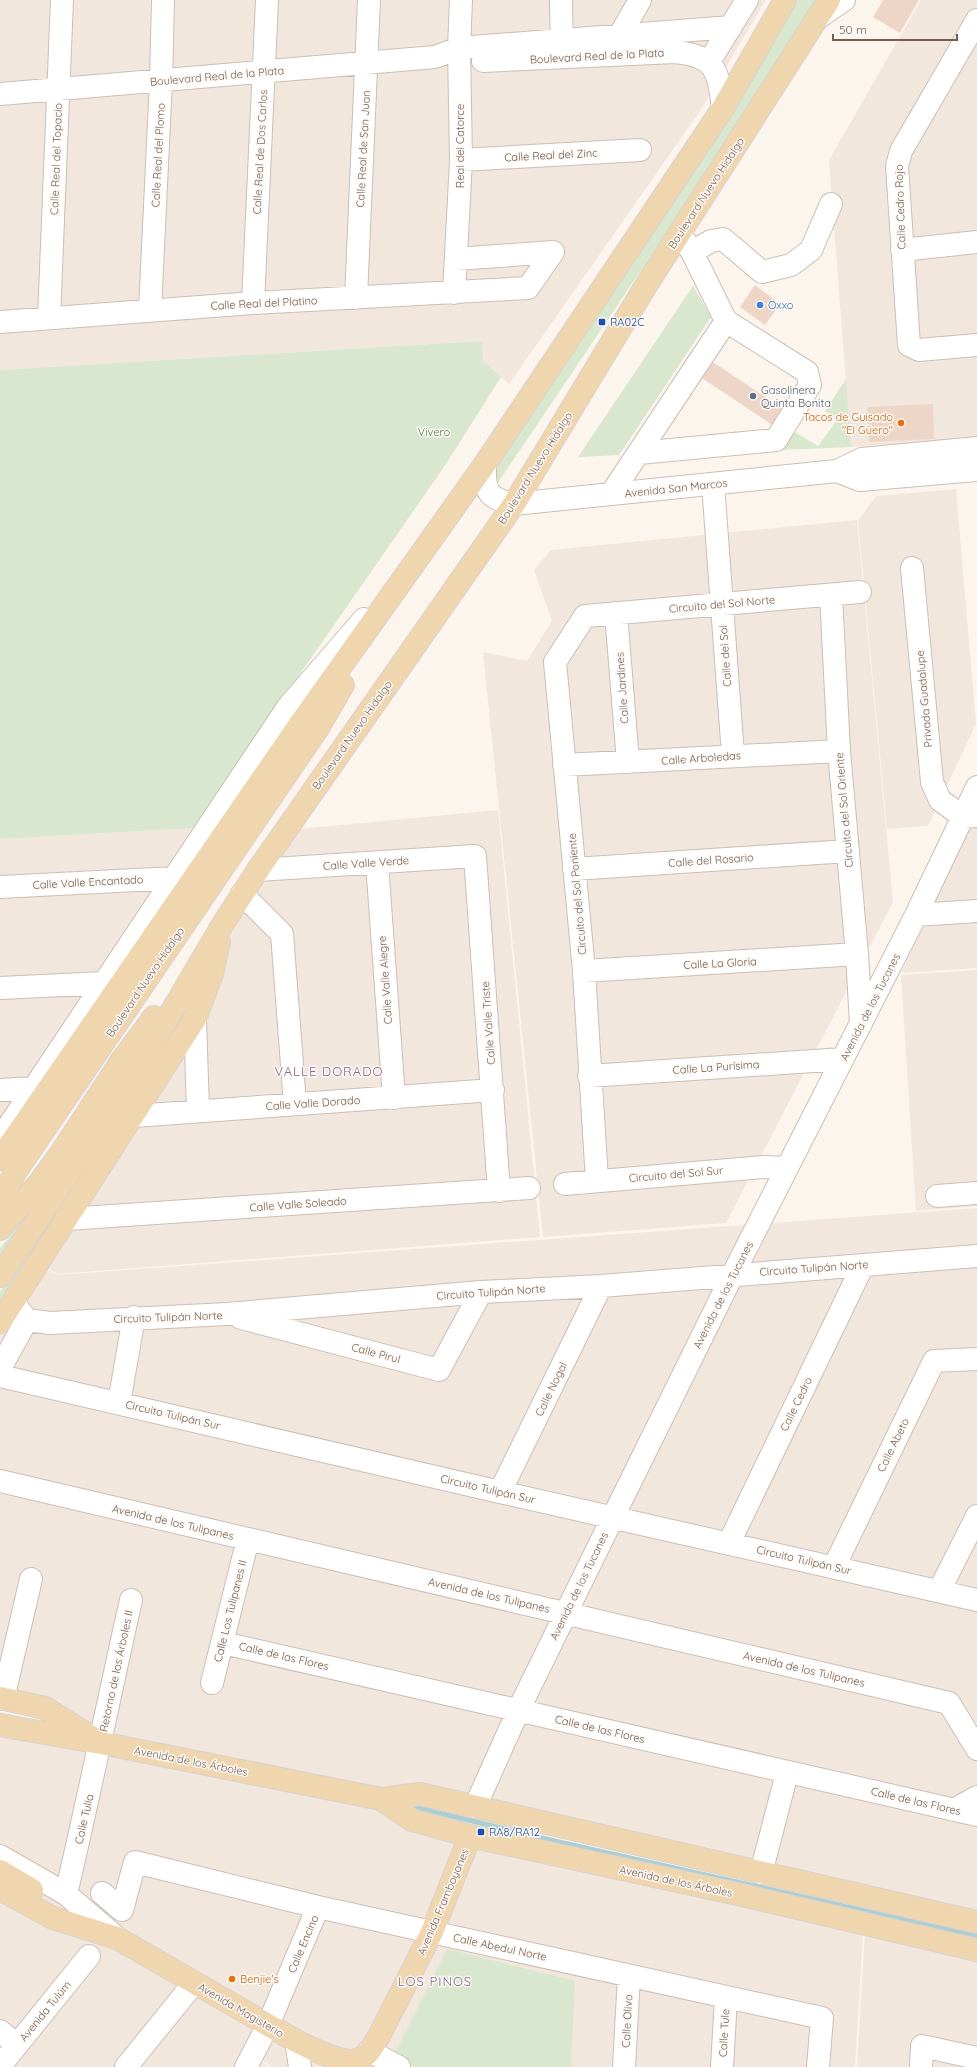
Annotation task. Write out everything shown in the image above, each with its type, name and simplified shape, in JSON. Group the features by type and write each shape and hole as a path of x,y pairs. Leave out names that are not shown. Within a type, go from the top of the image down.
{"main road":[{"name":"Boulevard Nuevo Hidalgo","path":"0,1159 293,734 485,464 723,108 785,0"},
{"name":"Boulevard Nuevo Hidalgo","path":"0,1276 132,1079 242,894 514,504 680,233 824,9"},
{"name":"Boulevard Nuevo Hidalgo","path":"0,1200 16,1171 318,728 415,561"},
{"name":"Boulevard Nuevo Hidalgo","path":"0,1229 55,1161 120,1063 223,924"},
{"path":"0,1322 195,1019 212,974 223,924"},
{"path":"2,1699 45,1708 101,1743"},
{"name":"Avenida de los Árboles","path":"0,1725 101,1743 381,1799 420,1794 977,1922"},
{"name":"Avenida de los Árboles","path":"381,1799 412,1820 470,1836 725,1892 977,1950"},
{"name":"Avenida Framboyanes","path":"369,2051 379,2036 432,1932 470,1836"},
{"path":"0,1871 63,1900 117,1938"},
{"name":"Avenida Magisterio","path":"0,1889 53,1918 117,1938 296,2041 343,2063 359,2060 369,2051"}],"street":[{"name":"Calle Real del Topacio","path":"49,318 62,0"},
{"name":"Calle Real del Plomo","path":"150,310 161,81 163,0"},
{"name":"Calle Real de Dos Carlos","path":"253,303 267,0"},
{"name":"Calle Real de San Juan","path":"356,298 369,0"},
{"name":"Real del Catorce","path":"454,293 461,160 459,55 461,0"},
{"path":"561,0 562,50"},
{"path":"620,35 640,0"},
{"path":"723,108 719,79 709,62 747,0"},
{"path":"824,9 844,0"},
{"name":"Calle Cedro Rojo","path":"977,20 901,151 897,166 909,345 919,350 977,345"},
{"name":"Boulevard Real de la Plata","path":"562,50 620,35 731,27"},
{"name":"Boulevard Real de la Plata","path":"0,94 264,73 459,55 562,50 675,52 694,54 709,62"},
{"name":"Calle Real del Zinc","path":"461,160 640,150"},
{"path":"692,252 711,241 723,239 762,272 791,265 812,250 831,204"},
{"path":"639,453 776,440 810,385 807,372 726,320 692,252 680,233"},
{"path":"902,250 976,240"},
{"name":"Calle Real del Platino","path":"0,322 253,303 528,288 553,252 456,259"},
{"path":"611,494 726,320"},
{"name":"Avenida San Marcos","path":"514,504 837,471 862,458 977,448"},
{"path":"485,464 484,482 491,497 502,502 514,504"},
{"name":"Avenida San Marcos","path":"837,471 860,480 977,470"},
{"name":"Calle del Sol","path":"713,484 733,755"},
{"name":"Boulevard Nuevo Hidalgo","path":"0,1139 288,707 415,561"},
{"name":"Privada Guadalupe","path":"912,568 932,782 940,800 970,816"},
{"name":"Circuito del Sol Norte","path":"585,616 860,592"},
{"name":"Circuito del Sol Oriente","path":"831,595 839,751 857,954 861,1025"},
{"name":"Calle Jardines","path":"616,613 628,762"},
{"name":"Circuito del Sol Poniente","path":"585,616 555,662 584,971 589,1076 597,1181"},
{"name":"Calle Arboledas","path":"564,765 733,755 839,751"},
{"name":"Avenida de los Tucanes","path":"475,1807 519,1709 612,1517 733,1274 916,915 970,816 977,787"},
{"name":"Calle del Rosario","path":"574,869 848,851"},
{"name":"Calle Valle Verde","path":"258,870 475,856"},
{"name":"Calle Valle Triste","path":"475,856 493,1090 499,1191"},
{"name":"Calle Valle Alegre","path":"377,863 394,1098"},
{"name":"Calle Valle Encantado","path":"0,887 175,878"},
{"path":"242,894 282,934 295,1104"},
{"path":"916,915 968,911"},
{"name":"Calle La Gloria","path":"584,971 857,954"},
{"path":"0,988 103,983"},
{"path":"195,1019 198,1112"},
{"name":"Calle La Purísima","path":"589,1076 843,1059"},
{"path":"0,1090 33,1088"},
{"name":"Calle Valle Dorado","path":"134,1116 493,1090"},
{"name":"Circuito del Sol Sur","path":"565,1184 764,1167 787,1168"},
{"name":"Calle Valle Soleado","path":"67,1218 529,1188"},
{"path":"937,1196 977,1193"},
{"name":"Circuito Tulipán Norte","path":"27,1320 50,1323 134,1317 227,1314 481,1292 601,1286 733,1274 977,1256"},
{"name":"Calle Cedro","path":"729,1543 863,1265"},
{"name":"Calle Nogal","path":"500,1492 601,1286"},
{"name":"Calle Pirul","path":"227,1314 439,1370 481,1292"},
{"path":"0,1368 27,1320 13,1302"},
{"path":"119,1403 134,1317"},
{"name":"Calle Abeto","path":"834,1566 934,1362 977,1359"},
{"name":"Circuito Tulipán Sur","path":"0,1376 500,1492 834,1566 977,1600"},
{"name":"Avenida de los Tulipanes","path":"0,1481 567,1612 949,1703 977,1749"},
{"path":"939,1591 977,1516"},
{"name":"Calle Los Tulipanes II","path":"212,1683 248,1539"},
{"path":"2,1699 31,1579"},
{"name":"Retorno de los Árboles II","path":"101,1743 108,1702 131,1600"},
{"name":"Calle de las Flores","path":"223,1643 519,1709 787,1773 977,1815"},
{"name":"Calle Tulia","path":"63,1900 101,1743"},
{"path":"761,1873 787,1773"},
{"path":"954,1810 977,1797"},
{"path":"0,1856 63,1900"},
{"name":"Calle Abedul Norte","path":"102,1893 122,1910 135,1862 318,1907 822,2018 818,2067"},
{"name":"Calle Encino","path":"246,2067 268,2025 318,1907"},
{"name":"Avenida Tulúm","path":"0,2066 89,1956"},
{"name":"Calle Olivo","path":"624,2067 629,1976"},
{"path":"126,2067 194,1983"},
{"name":"Calle Tule","path":"722,2067 726,1998"},
{"path":"0,2031 17,2045"},
{"path":"296,2041 300,2067"},
{"path":"921,2067 922,2046 977,2058"},
{"path":"369,2051 399,2067"}],"shaded area":[{"path":"0,0 766,0 700,111 509,384 483,361 481,341 0,370"},
{"path":"921,0 977,0 977,438 851,447 829,160"},
{"path":"956,489 976,724 928,826 887,829 858,521 876,496"},
{"path":"857,520 893,902 726,1223 543,1237 483,652 527,661 552,621 534,570 551,550"},
{"name":"VALLE DORADO","path":"498,810 540,1237 58,1274 24,1257 299,829"},
{"path":"977,814 977,968 901,973"},
{"path":"193,828 155,886 0,1118 0,839"},
{"path":"977,970 977,1206 916,1211 901,975"},
{"path":"977,1208 977,1934 0,1708 0,1295 23,1258 58,1275"},
{"name":"LOS PINOS","path":"0,1712 864,1915 855,2067 271,2067 247,2048 268,2067 0,2067 0,2053 98,1936 151,1974 99,1935 0,1877"},
{"path":"0,1879 97,1936 0,2049"},
{"path":"866,1915 977,1940 977,2067 857,2067"}],"green space":[{"path":"796,0 818,0 727,143 497,484 490,477 578,344 618,272"},
{"path":"693,286 711,317 619,455 578,457"},
{"name":"Vivero","path":"482,341 483,361 501,377 446,464 193,828 0,839 0,370"},
{"path":"846,379 851,447 688,454 793,431 818,446 837,420 825,411"},
{"path":"140,1082 143,1084 0,1302 0,1292"},
{"path":"48,1190 0,1263 0,1248"},
{"path":"447,1949 575,1981 571,2067 415,2067 394,2055"}],"building":[{"path":"883,0 919,0 900,33 873,17"},
{"name":"Oxxo","path":"755,285 780,304 765,325 740,307"},
{"path":"693,349 785,410 774,426 682,365"},
{"name":"Tacos de Guisado \"El Güero\"","path":"933,404 934,439 869,442 867,407"}],"waterway":[{"path":"406,1805 559,1842 977,1936"}],"place":[{"name":"Oxxo","path":"760,305"},
{"name":"RA02C","path":"602,322"},
{"name":"Gasolinera Quinta Bonita","path":"753,396"},
{"name":"Tacos de Guisado \"El Güero\"","path":"901,423"},
{"name":"RA8/RA12","path":"481,1832"},
{"name":"Benjie's","path":"232,1979"}],"district":[{"name":"VALLE DORADO","path":"329,1071"},
{"name":"LOS PINOS","path":"435,1981"}]}
